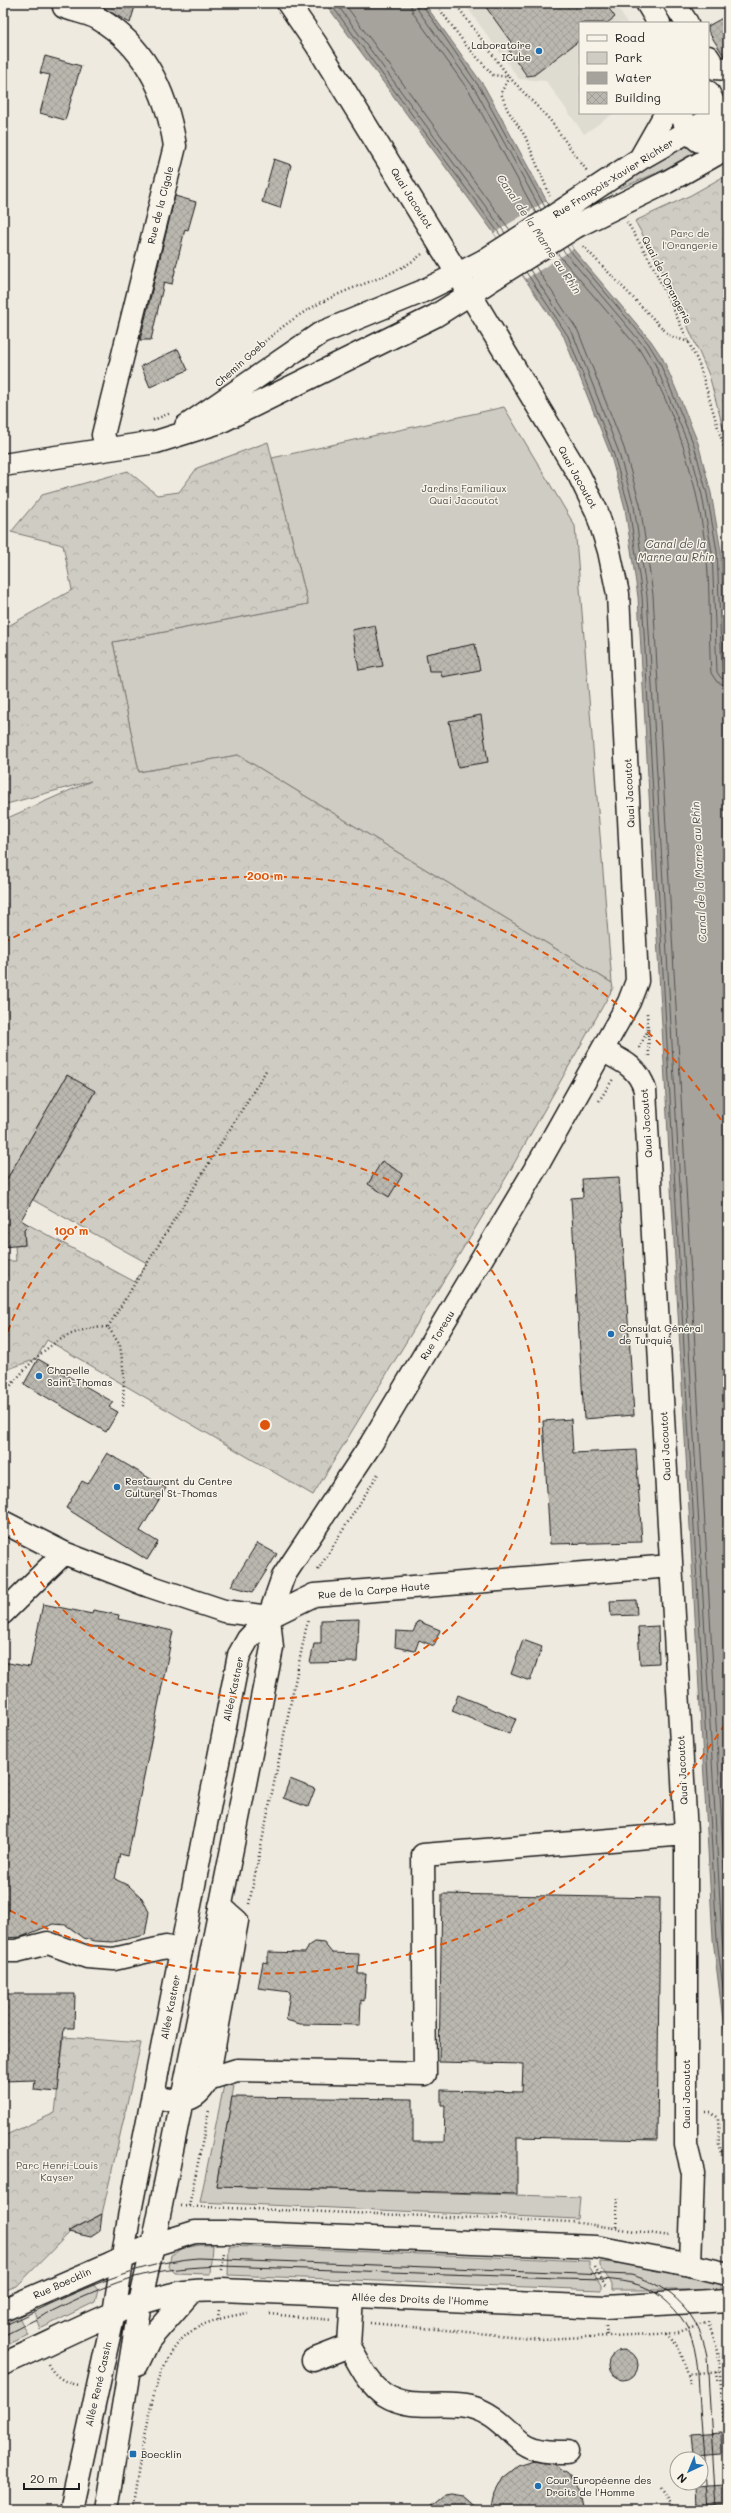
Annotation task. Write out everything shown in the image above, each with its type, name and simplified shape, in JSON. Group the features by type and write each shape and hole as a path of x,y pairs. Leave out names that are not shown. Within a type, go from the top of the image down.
{"main road":[{"name":"Quai Jacoutot","path":"288,3 316,44 439,242 579,476 591,500 609,551 618,594 638,967 637,981 629,1002 603,1051 629,1066 641,1077 645,1090 686,1834 686,2145 693,2173 690,2265"},
{"path":"647,3 658,22"},
{"path":"674,3 686,22"},
{"name":"Rue de la Cigale","path":"64,7 98,18 129,41 153,74 170,115 175,146 104,435 108,449"},
{"path":"709,93 724,111 721,152"},
{"name":"Rue François-Xavier Richter","path":"470,294 490,269 569,219 685,122 724,111"},
{"path":"640,159 665,114"},
{"path":"685,122 721,152"},
{"name":"Rue François-Xavier Richter","path":"569,219 617,205 667,182 721,152"},
{"name":"Rue François-Xavier Richter","path":"458,274 490,269"},
{"name":"Chemin Goeb","path":"169,437 321,333 421,292 458,274"},
{"name":"Chemin Goeb","path":"3,465 156,442 220,422 435,316 470,294"},
{"name":"Rue Toreau","path":"269,1617 284,1577 371,1444 540,1161 603,1051"},
{"path":"3,1522 64,1552 149,1586 224,1611 269,1617 272,1648 153,2245 140,2303 106,2510"},
{"path":"3,1613 64,1552"},
{"name":"Rue de la Carpe Haute","path":"269,1617 314,1595 671,1566"},
{"name":"Allée Kastner","path":"122,2258 239,1655 248,1639 269,1617"},
{"path":"221,1745 252,1749"},
{"path":"208,2079 237,2070 425,2074 423,1855 686,1834"},
{"path":"153,2096 181,2102 202,2092 208,2079 237,1922 220,1906"},
{"path":"3,1951 16,1951 48,1943 86,1957 114,1959 166,1947 181,1951"},
{"path":"213,2050 237,2070"},
{"path":"122,2258 153,2245 195,2232 226,2232 596,2247 690,2265 728,2274"},
{"name":"Rue Boecklin","path":"3,2310 122,2258"},
{"name":"Allée René Cassin","path":"71,2510 114,2313 122,2258"},
{"name":"Allée des Droits de l'Homme","path":"114,2313 140,2303 191,2292 221,2290 606,2307 728,2300"},
{"path":"128,2382 149,2340 191,2292"},
{"path":"352,2296 349,2346 365,2375 384,2395 407,2404 471,2407 503,2423 524,2444 546,2452 567,2452"},
{"path":"3,2364 114,2313"},
{"path":"313,2360 349,2346"}],"path":[{"path":"435,3 466,45 493,76 509,77"},
{"path":"455,3 509,77 550,120 590,175"},
{"path":"509,77 501,93 507,109 524,136 569,219"},
{"name":"Quai de l'Orangerie","path":"617,205 651,262 690,342 699,364 728,461"},
{"name":"Quai de l'Orangerie","path":"569,219 670,336 690,342"},
{"name":"Chemin Goeb","path":"241,364 291,319 338,294 397,271 439,242"},
{"path":"150,421 176,410"},
{"path":"629,1066 648,1030 646,1008"},
{"path":"108,1327 266,1069"},
{"path":"3,1395 37,1355 61,1340 88,1327 108,1327"},
{"path":"108,1327 120,1345 124,1376 123,1408"},
{"path":"249,1906 318,1570 296,1560"},
{"path":"189,2206 209,2108"},
{"name":"Quai Jacoutot","path":"703,2112 712,2112 718,2118 719,2144 728,2171"},
{"path":"616,2227 618,2198"},
{"path":"218,2319 227,2206 596,2224 690,2240"},
{"path":"596,2224 595,2268 606,2286 607,2337"},
{"path":"132,2510 154,2392 165,2361 182,2339 218,2319 249,2312"},
{"path":"265,2314 542,2339 678,2333 708,2322 718,2350 718,2372 728,2477"},
{"path":"666,2334 679,2347 690,2384"},
{"path":"688,2375 718,2372"},
{"path":"717,2381 718,2372"},
{"path":"661,2488 675,2510"}],"shaded area":[{"name":"Laboratoire ICube","path":"464,3 615,3 626,22 579,22 579,114 613,114 584,134 546,81 519,79"}],"green space":[{"path":"685,142 696,151 678,164 618,188 618,186"},
{"name":"Parc de l'Orangerie","path":"728,174 728,446 709,375 668,281 635,221 691,195"},
{"name":"Jardins Familiaux Quai Jacoutot","path":"504,407 575,526 612,983 238,755 139,772 113,642 308,604 272,458"},
{"path":"268,442 308,604 113,642 139,772 238,755 612,983 613,988 507,1176 313,1495 47,1340 36,1359 3,1371 3,1277 7,1276 6,1261 16,1261 15,1246 25,1245 24,1230 29,1225 135,1282 147,1263 33,1200 95,1092 67,1075 4,1184 3,1210 3,820 91,781 3,805 3,629 72,590 63,545 11,532 42,495 128,471 157,495 179,492 197,468"},
{"name":"Parc Henri-Louis Kayser","path":"64,2037 141,2043 102,2214 74,2228 17,2286 3,2291 3,2127 6,2135 55,2113"},
{"path":"224,2085 234,2086 216,2186 580,2197 578,2219 200,2202"},
{"path":"200,2245 212,2245 210,2274 175,2273 169,2267 171,2255 184,2248"},
{"path":"229,2246 589,2261 589,2266 601,2285 601,2290 228,2275"},
{"path":"600,2262 628,2264 721,2281 721,2290 612,2290 612,2284 600,2266"},
{"path":"92,2283 98,2290 95,2302 40,2329 33,2309"},
{"path":"15,2309 28,2335 3,2347 3,2314"}],"water":[{"name":"Canal de la Marne au Rhin","path":"325,3 424,3 484,86 573,249 651,341 663,359 698,443 711,493 721,551 728,741 728,2061 713,1939 638,597 625,508 610,453 564,337 494,233"}],"pier":[{"path":"546,201 573,249 526,279 494,233"}],"building":[{"path":"94,3 136,3 130,23"},
{"path":"483,3 605,3 615,17 608,22 579,22 579,41 534,75 527,76 506,46 511,42"},
{"path":"728,15 728,56 724,56 709,33 709,25"},
{"path":"45,56 81,66 65,120 40,113 50,75 40,73"},
{"path":"274,159 291,165 280,208 262,202"},
{"path":"175,196 196,202 188,230 185,229 172,284 164,282 151,340 140,340"},
{"path":"178,349 188,370 150,387 141,366"},
{"path":"375,625 383,666 359,670 352,630"},
{"path":"475,644 480,670 442,677 441,671 429,671 426,654"},
{"path":"481,715 488,762 458,767 449,721"},
{"path":"67,1075 95,1091 21,1220 29,1225 24,1230 25,1245 3,1247 3,1186"},
{"path":"382,1161 403,1174 389,1197 368,1184"},
{"path":"619,1177 634,1415 584,1419 571,1198 583,1197 582,1179"},
{"path":"38,1359 113,1402 109,1407 118,1412 106,1432 24,1384"},
{"path":"571,1419 573,1453 636,1450 642,1542 550,1544 543,1421"},
{"path":"107,1453 166,1488 140,1531 158,1542 147,1560 66,1508 82,1481 88,1484"},
{"path":"257,1543 277,1554 253,1592 231,1586"},
{"path":"636,1600 637,1615 611,1616 610,1601"},
{"path":"43,1604 92,1614 93,1610 119,1615 118,1619 173,1631 128,1856 120,1854 115,1879 129,1886 142,1898 149,1912 145,1935 113,1942 94,1941 84,1938 66,1925 54,1924 21,1937 3,1938 3,1662 30,1667"},
{"path":"359,1619 357,1662 310,1663 314,1644 321,1644 321,1620"},
{"path":"418,1621 440,1630 434,1646 419,1640 415,1651 395,1647 396,1631 413,1632"},
{"path":"658,1626 659,1663 640,1664 638,1627"},
{"path":"523,1640 542,1647 530,1681 511,1674"},
{"path":"458,1695 516,1719 509,1734 452,1711"},
{"path":"290,1779 315,1789 308,1807 283,1798"},
{"path":"442,1894 660,1898 657,2140 517,2137 517,2194 216,2186 232,2097 413,2099 413,2142 444,2142 445,2105 441,2105 441,2090 522,2092 523,2064 439,2062"},
{"path":"315,1942 324,1943 332,1953 359,1954 358,1974 366,1974 364,2001 361,2000 360,2025 300,2024 286,2020 290,1992 258,1988 263,1962 268,1963 268,1952 305,1953 309,1946"},
{"path":"5,1994 75,1994 74,2028 64,2028 58,2092 34,2090 35,2080 3,2081"},
{"path":"102,2214 100,2231 91,2237 68,2232"},
{"path":"623,2350 634,2354 638,2365 634,2376 623,2380 612,2376 608,2365 612,2354"},
{"path":"721,2433 722,2454 709,2455 709,2451 693,2451 691,2435"},
{"name":"Cour Européenne des Droits de l'Homme","path":"534,2461 554,2464 568,2473 579,2487 584,2510 491,2510 495,2493 503,2478 518,2466"},
{"path":"725,2485 726,2506 696,2507 695,2491 709,2491 709,2486"},
{"path":"452,2494 465,2496 481,2510 427,2510 446,2495"}],"tram line":[{"path":"3,2326 98,2283 147,2267 172,2261 198,2258 631,2275 659,2286 671,2294 681,2304 698,2327 707,2356 716,2510"},
{"path":"3,2336 68,2304 118,2282 167,2270 189,2268 223,2266 590,2279 632,2283 649,2289 669,2303 684,2322 692,2338 697,2367 708,2510"}],"place":[{"name":"Laboratoire ICube","path":"539,51"},
{"name":"Consulat Général de Turquie","path":"611,1334"},
{"name":"Chapelle Saint-Thomas","path":"39,1376"},
{"name":"Restaurant du Centre Culturel St-Thomas","path":"117,1487"},
{"name":"Boecklin","path":"133,2454"},
{"name":"Cour Européenne des Droits de l'Homme","path":"538,2486"}]}
